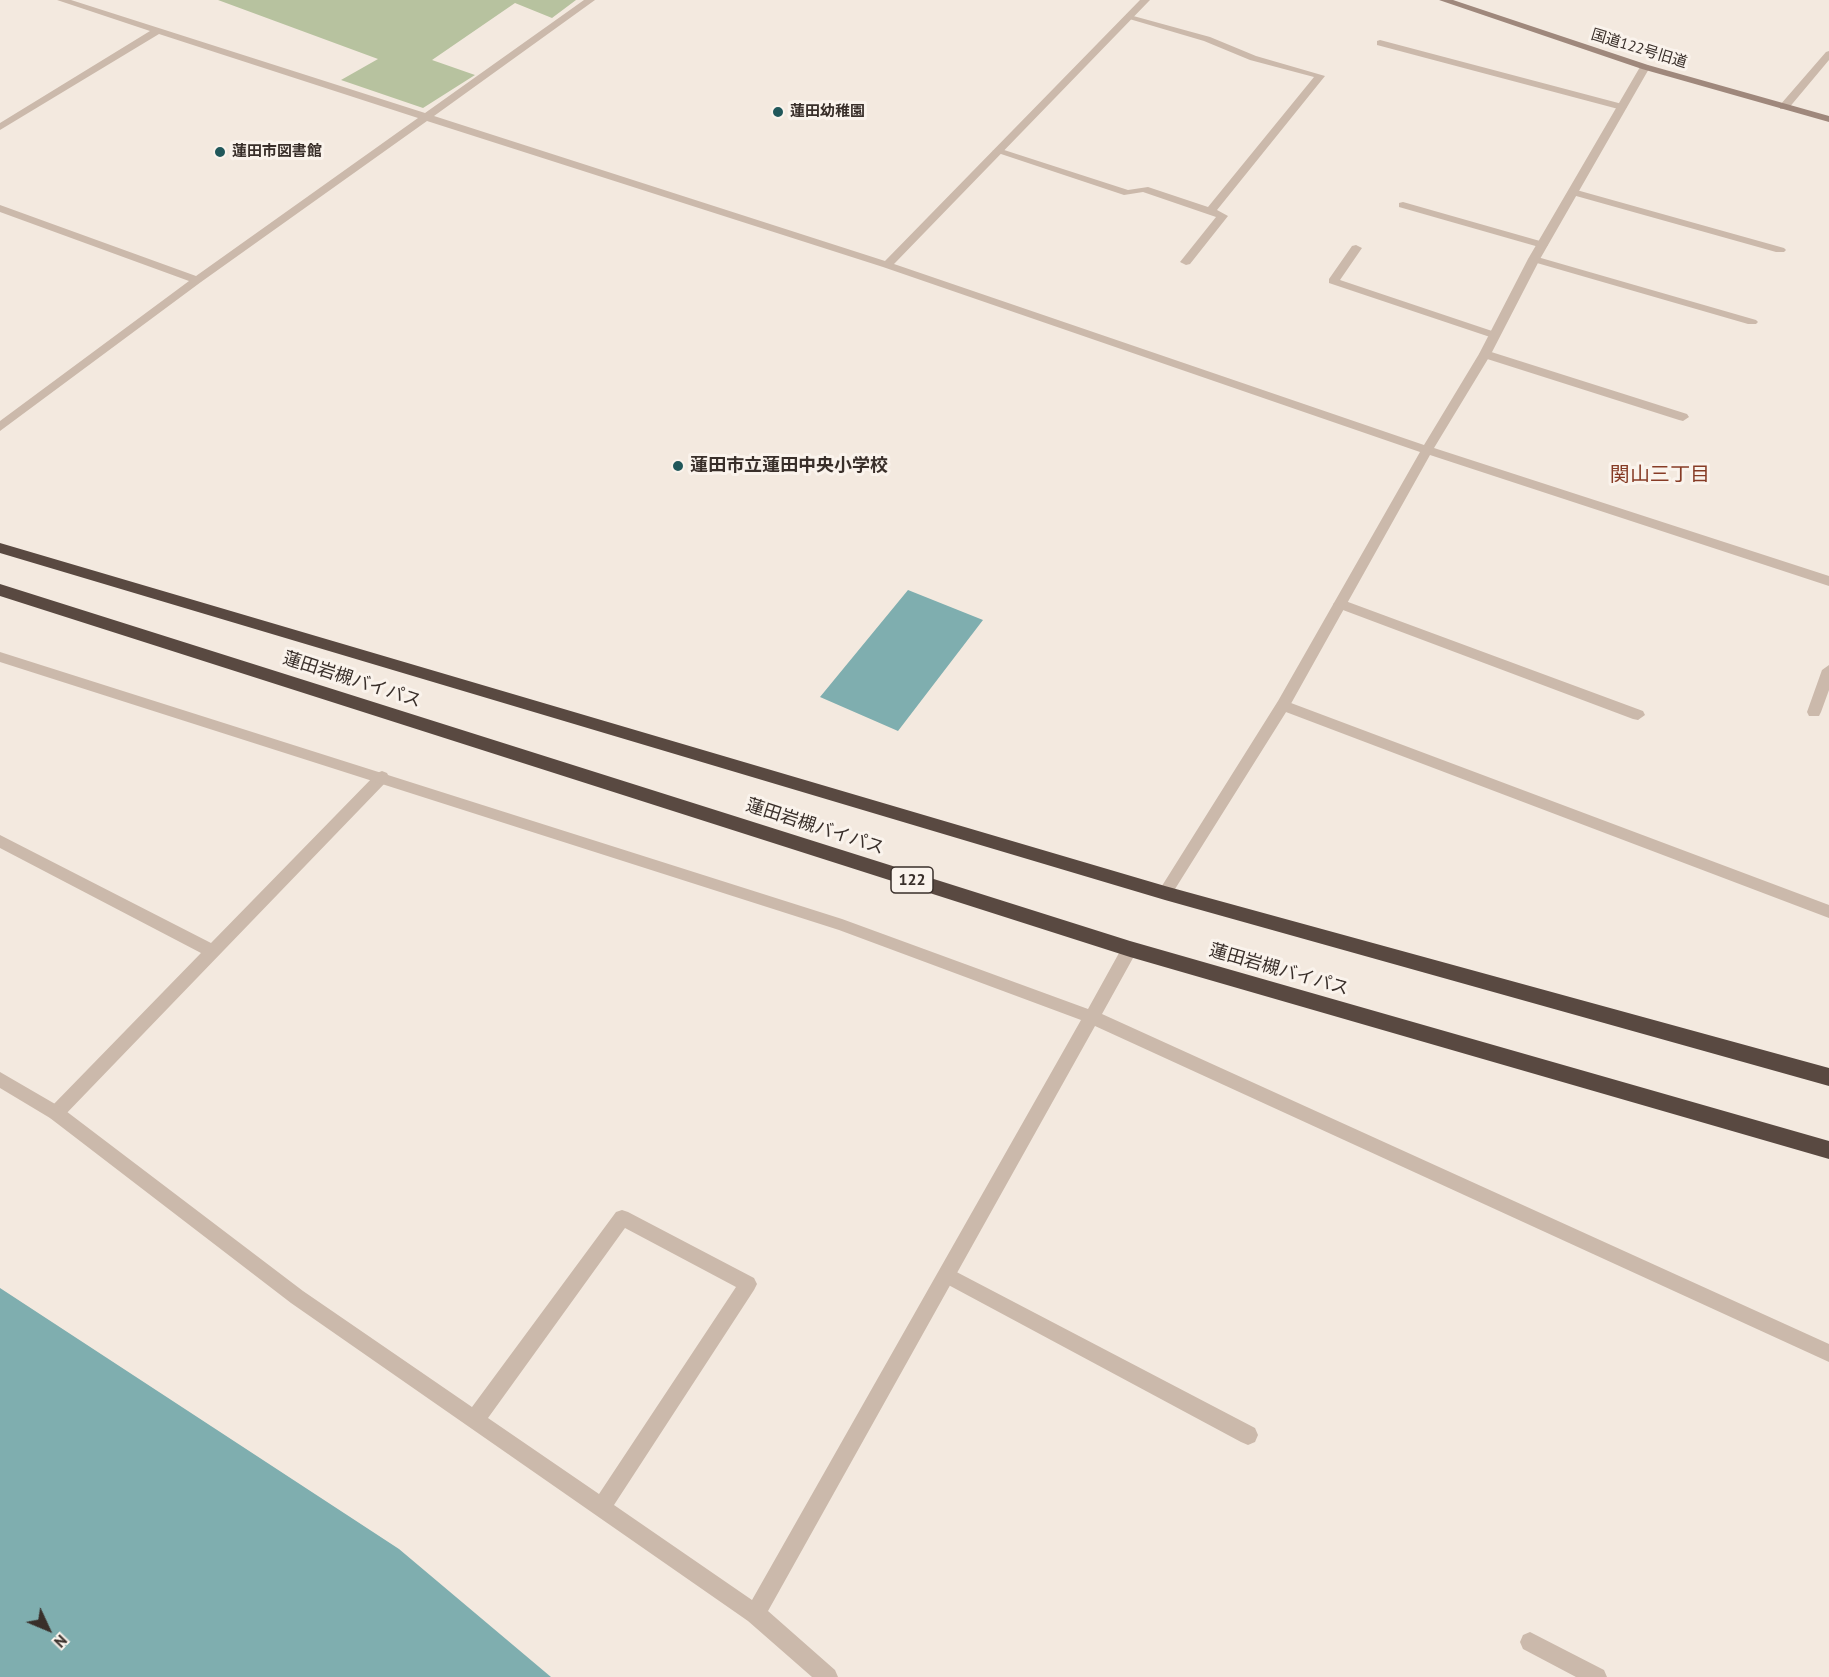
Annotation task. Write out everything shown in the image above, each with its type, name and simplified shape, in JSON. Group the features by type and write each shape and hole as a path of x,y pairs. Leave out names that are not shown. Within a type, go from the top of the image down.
{"highway":[{"name":"蓮田岩槻バイパス","path":"0,548 1165,893 1829,1077"},
{"name":"蓮田岩槻バイパス","path":"0,590 1130,949 1829,1150"}],"street":[{"path":"62,0 887,265 1427,450 1829,581"},
{"path":"0,427 197,280 590,0"},
{"path":"887,265 1145,0"},
{"name":"国道122号旧道","path":"1444,0 1645,67 1829,119"},
{"path":"1129,16 1208,39 1253,58 1320,76 1210,211"},
{"path":"0,127 157,30"},
{"path":"1380,43 1622,107"},
{"path":"1784,107 1829,54"},
{"path":"1165,893 1283,705 1427,450 1485,354 1534,259 1645,67"},
{"path":"997,151 1128,193 1144,189 1224,216 1186,262"},
{"path":"1573,192 1780,250"},
{"path":"1403,205 1543,245"},
{"path":"0,208 197,280"},
{"path":"1356,248 1333,281 1494,335"},
{"path":"1534,259 1752,322"},
{"path":"1485,354 1683,417"},
{"path":"1340,604 1638,715"},
{"path":"0,657 842,925 1091,1017 1829,1353"},
{"path":"1814,712 1829,670"},
{"path":"1283,705 1829,912"},
{"path":"56,1113 382,777"},
{"path":"0,841 212,951"},
{"path":"754,1614 1130,949"},
{"path":"0,1080 56,1113 297,1297 754,1614 828,1677"},
{"path":"474,1420 622,1218 748,1284 601,1508"},
{"path":"947,1275 1248,1435"},
{"path":"1530,1642 1597,1677"}],"green space":[{"path":"218,0 576,0 552,18 515,3 432,60 475,75 423,108 341,80 378,59"}],"water":[{"path":"908,590 983,620 898,731 820,697"},
{"path":"0,1288 399,1549 551,1677 0,1677"}],"place":[{"name":"蓮田幼稚園","path":"778,112"},
{"name":"蓮田市図書館","path":"220,152"},
{"name":"蓮田市立蓮田中央小学校","path":"678,466"}],"district":[{"name":"関山三丁目","path":"1660,475"}]}
